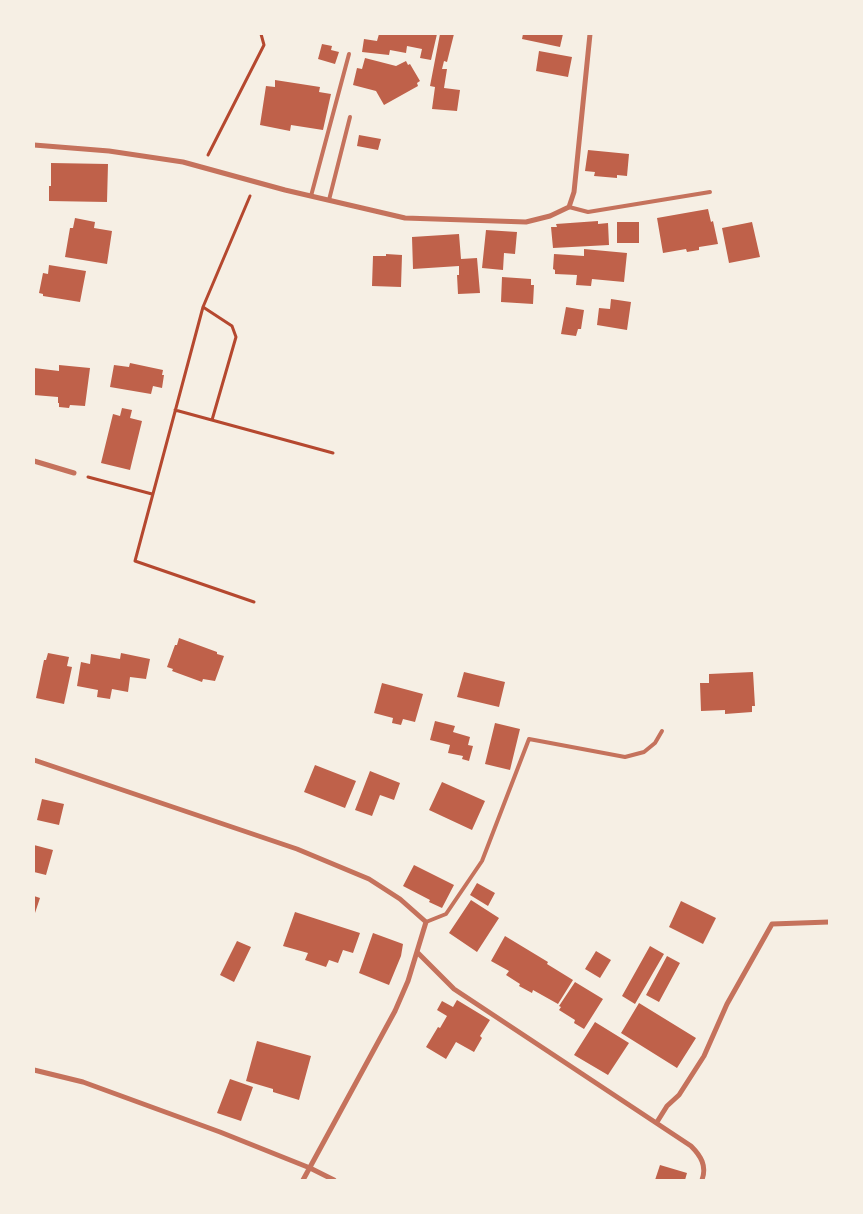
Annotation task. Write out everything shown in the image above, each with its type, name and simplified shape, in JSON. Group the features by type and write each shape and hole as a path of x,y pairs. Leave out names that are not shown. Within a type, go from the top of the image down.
{"street":[{"path":"34,145 109,151 183,162 285,190 405,218 526,222 550,216 569,207 574,192 590,34"},
{"path":"34,461 74,473"},
{"path":"34,760 288,846 351,871 369,879 400,898 426,922 408,981 395,1011 303,1180"},
{"path":"658,1122 667,1106 679,1095 704,1056 727,1004 772,924 829,922"},
{"path":"417,952 454,989 692,1146 701,1157 704,1172 702,1180"},
{"path":"34,1070 83,1082 220,1132 310,1168 334,1180"}],"lane":[{"path":"311,196 350,54"},
{"path":"329,200 350,118"},
{"path":"569,207 588,212 710,192"},
{"path":"426,922 446,914 482,861 529,739 625,757 644,752 655,743 662,731"}],"path":[{"path":"202,167 264,45 261,34"},
{"path":"254,602 134,561 203,307 256,181"},
{"path":"203,307 232,326 236,337 212,420"},
{"path":"175,410 333,453"},
{"path":"74,473 152,494"}],"building":[{"path":"379,34 437,34 431,60 420,58 422,49 407,46 406,53 390,50 389,55 362,52 364,39 377,41"},
{"path":"440,34 454,34 447,62 444,61 442,69 447,69 444,88 460,90 457,111 432,109 435,87 430,86"},
{"path":"523,34 563,34 560,47 522,39"},
{"path":"322,44 332,46 331,50 339,52 335,64 318,59"},
{"path":"539,51 572,57 568,77 536,71"},
{"path":"365,58 396,66 406,61 408,65 410,64 420,81 417,83 418,86 384,105 376,91 353,85 357,68 362,69"},
{"path":"275,80 320,87 319,92 331,94 323,130 291,125 290,131 260,125 266,86 275,87"},
{"path":"359,135 381,139 378,150 357,146"},
{"path":"588,150 629,154 627,176 617,175 617,178 594,176 595,172 585,171"},
{"path":"51,163 108,164 107,202 49,201"},
{"path":"708,209 711,222 713,221 718,244 699,247 699,250 687,252 686,249 663,253 657,218"},
{"path":"75,218 95,222 94,228 112,231 107,264 65,257 70,228 73,228"},
{"path":"598,221 598,224 608,223 609,245 553,248 551,227 557,227 556,224"},
{"path":"617,222 639,222 639,243 617,243"},
{"path":"752,222 760,257 729,263 722,228"},
{"path":"486,230 517,232 515,254 504,253 503,270 482,268"},
{"path":"459,234 461,259 477,258 480,293 458,294 457,275 459,275 459,266 413,269 412,237"},
{"path":"584,249 627,253 624,282 592,279 591,286 576,285 577,275 555,274 553,269 554,254 584,256"},
{"path":"386,254 402,255 401,287 372,286 373,256 386,256"},
{"path":"49,265 86,271 80,302 43,296 43,294 39,293 43,273 48,274"},
{"path":"502,277 531,279 531,285 534,285 533,304 501,302"},
{"path":"611,299 631,302 627,330 597,325 599,308 610,309"},
{"path":"566,307 584,310 581,329 578,329 576,336 561,334"},
{"path":"130,363 163,370 162,388 153,386 151,394 110,387 114,365 129,367"},
{"path":"59,365 90,368 85,406 70,405 69,408 59,407 58,397 34,395 34,368 59,371"},
{"path":"122,408 132,410 130,418 142,421 130,470 101,463 113,414 120,416"},
{"path":"179,638 224,656 215,681 203,679 202,682 172,671 173,669 167,667"},
{"path":"48,653 69,657 67,666 72,667 64,704 36,698 44,660 46,660"},
{"path":"121,653 150,659 146,679 130,677 128,692 112,689 110,699 97,697 98,690 77,686 81,662 90,664 91,654 120,659"},
{"path":"464,672 505,682 499,707 457,697"},
{"path":"753,672 755,706 752,706 752,712 725,714 725,710 701,711 700,683 709,683 709,674"},
{"path":"382,683 423,694 415,722 403,719 401,725 392,723 393,718 374,713"},
{"path":"435,721 455,726 453,732 470,737 468,745 473,746 469,761 462,759 463,756 448,753 450,745 430,740"},
{"path":"495,723 520,729 510,770 485,764"},
{"path":"315,765 356,781 345,808 304,792"},
{"path":"370,771 400,783 394,800 380,795 372,816 355,810"},
{"path":"442,782 485,801 472,830 429,810"},
{"path":"42,799 64,804 59,825 37,820"},
{"path":"34,845 53,850 46,875 34,872"},
{"path":"414,865 454,885 442,908 403,886"},
{"path":"477,883 495,893 488,906 470,895"},
{"path":"34,896 40,898 34,916"},
{"path":"471,900 499,918 477,952 449,933"},
{"path":"681,901 716,918 703,944 669,927"},
{"path":"295,912 360,933 353,953 343,950 338,963 329,960 326,967 305,960 308,953 283,946"},
{"path":"373,933 403,944 401,956 389,985 359,973"},
{"path":"505,936 548,962 547,964 573,980 558,1004 533,990 532,993 519,986 520,984 506,975 509,971 491,961"},
{"path":"237,941 251,947 234,982 220,975"},
{"path":"650,946 664,954 635,1004 622,996"},
{"path":"596,951 611,960 600,978 585,969"},
{"path":"667,956 680,963 659,1002 646,995"},
{"path":"575,982 603,999 584,1029 574,1023 575,1020 559,1010 561,1007 559,1006"},
{"path":"457,1000 490,1020 480,1036 482,1038 474,1052 456,1042 446,1059 426,1047 447,1016 437,1010 442,1001 453,1007"},
{"path":"639,1003 696,1038 677,1068 621,1033"},
{"path":"595,1022 629,1043 608,1075 574,1055"},
{"path":"257,1041 311,1056 299,1100 273,1092 273,1089 246,1081"},
{"path":"230,1079 253,1087 241,1121 217,1113"},
{"path":"660,1165 687,1173 685,1180 655,1180"}]}
